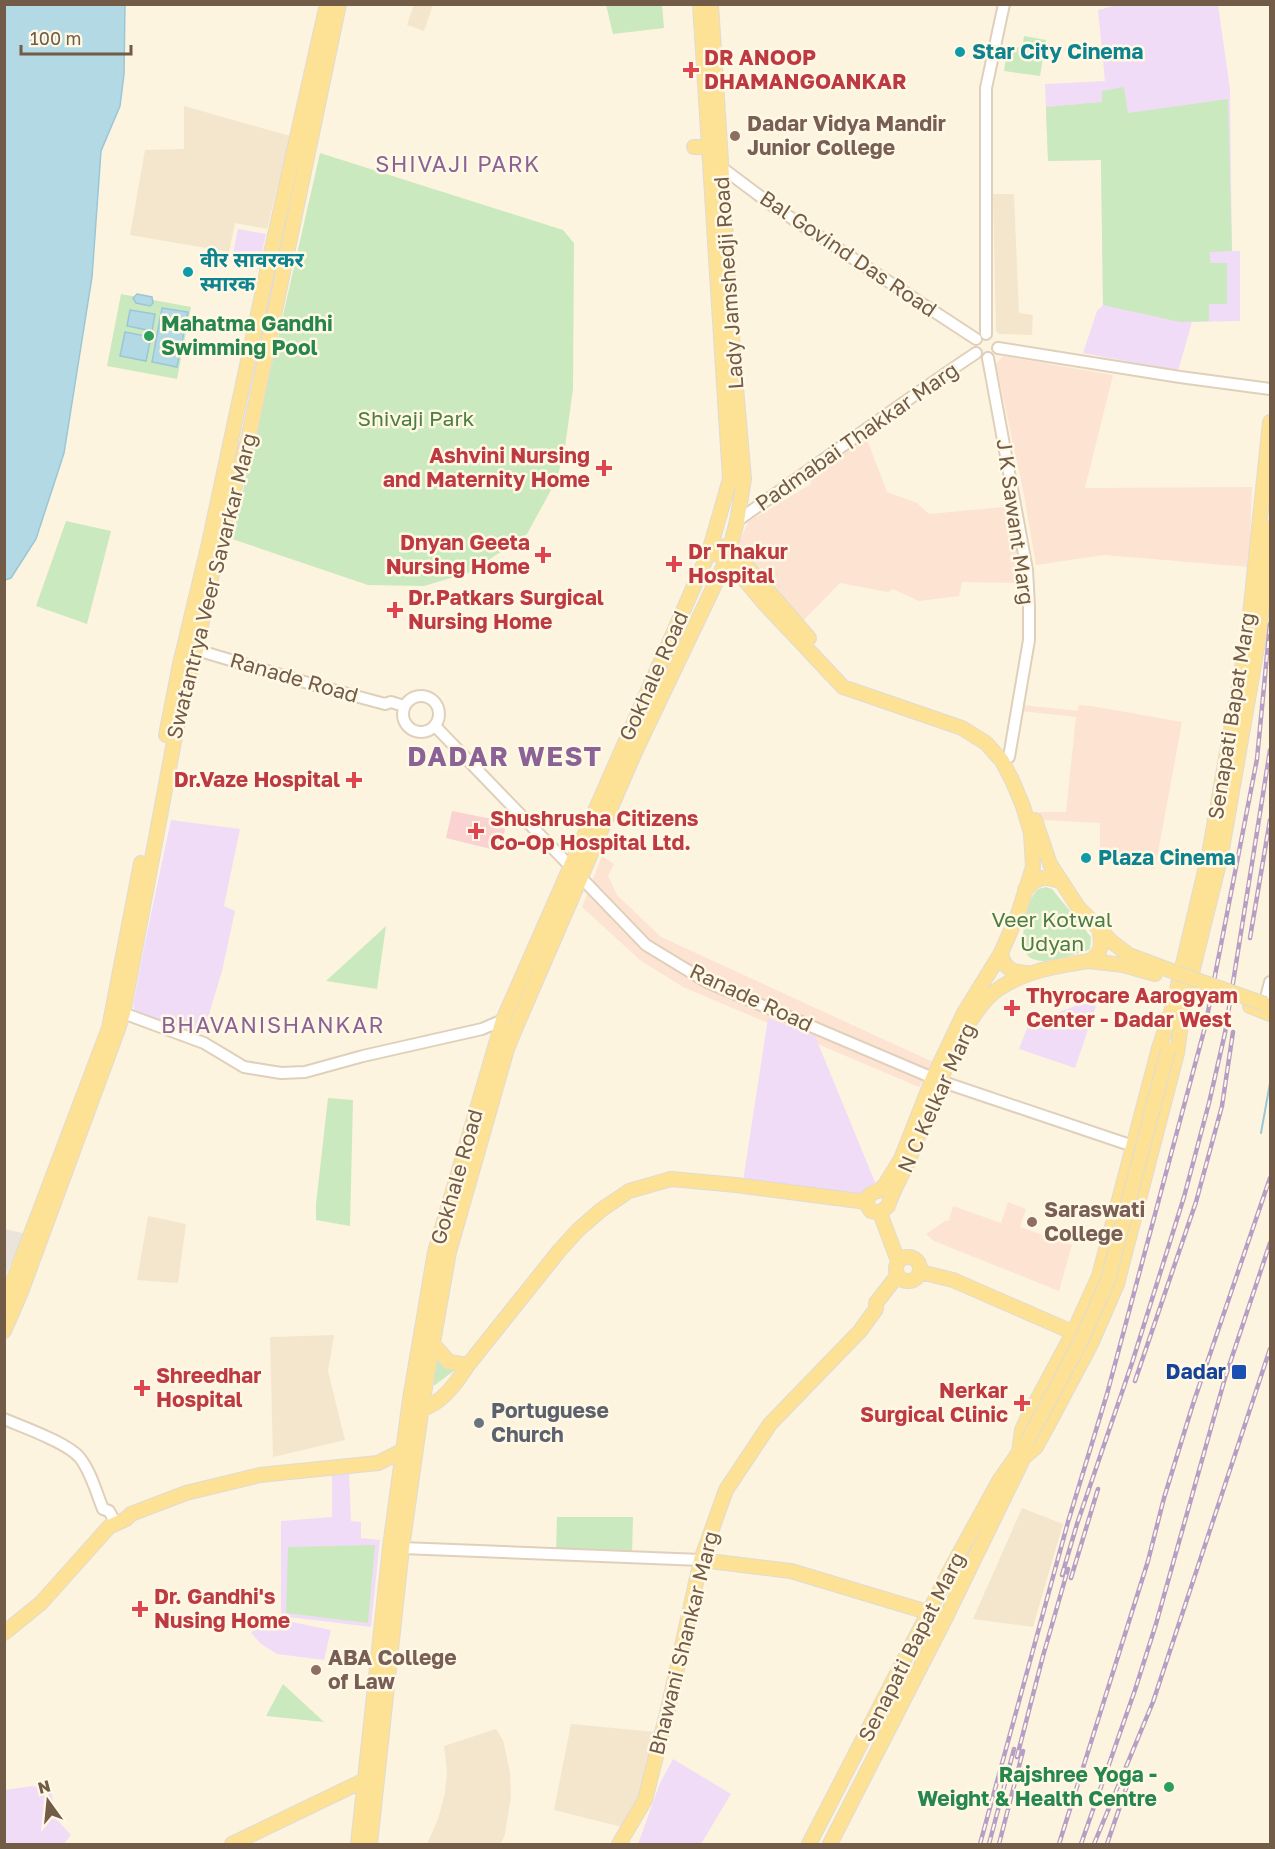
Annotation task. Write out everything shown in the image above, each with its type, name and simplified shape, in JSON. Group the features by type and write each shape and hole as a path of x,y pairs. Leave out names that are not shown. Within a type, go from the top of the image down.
{"main road":[{"name":"Swatantrya Veer Savarkar Marg","path":"4,1305 118,1008 190,648 327,4"},
{"name":"Swatantrya Veer Savarkar Marg","path":"4,1331 21,1292 118,1008 135,951 144,914 148,877 190,648 248,440 339,4"},
{"name":"Lady Jamshedji Road","path":"700,4 729,478 711,546"},
{"name":"Lady Jamshedji Road","path":"711,4 722,191 744,479 729,554"},
{"path":"694,147 704,147 710,152"},
{"name":"Senapati Bapat Marg","path":"1178,1007 1209,854 1248,634 1270,422"},
{"name":"Senapati Bapat Marg","path":"1178,1007 1221,855 1259,636 1270,528"},
{"name":"N C Kelkar Marg","path":"711,546 729,554 848,679 964,720 996,740 1009,757 1024,790 1047,857 1078,907 1112,942 1129,955 1176,977"},
{"name":"Gokhale Road","path":"416,1405 433,1344 449,1252 507,1049 575,871 711,546"},
{"name":"N C Kelkar Marg","path":"729,554 765,604 843,687 962,728 990,747 1012,780 1031,833 1033,867 1018,914 1001,952 964,1012 885,1208"},
{"name":"Gokhale Road","path":"370,1845 371,1782 390,1547 416,1405 435,1252 503,1020 635,752 729,554"},
{"path":"1025,890 1042,878 1062,882"},
{"path":"1089,961 1100,951 1102,943 1099,929"},
{"path":"1001,952 1006,967 1014,972 1029,973"},
{"name":"N C Kelkar Marg","path":"867,1202 869,1195 885,1185 901,1159 936,1080 973,1016 995,991 1029,973 1089,961 1132,966 1176,977"},
{"path":"1176,977 1267,1009"},
{"path":"1021,1454 1082,1339 1108,1280 1178,1007"},
{"path":"1021,1454 1021,1436 1028,1417 1074,1331 1099,1276 1159,1048 1178,1007"},
{"path":"1021,1454 1036,1447 1091,1344 1117,1284 1177,1053 1178,1007"},
{"path":"416,1405 433,1405 455,1386 466,1369 578,1230 629,1191 671,1179 867,1202 871,1211 885,1208 902,1259"},
{"path":"902,1259 915,1259 918,1263 920,1272 914,1280 901,1279 895,1269 902,1259"},
{"path":"920,1272 953,1280 1074,1331 1091,1344"},
{"name":"Bhawani Shankar Marg","path":"619,1845 645,1800 701,1560 726,1490 770,1424 860,1331 876,1310 882,1308 901,1279"},
{"path":"433,1344 450,1362 466,1369"},
{"name":"Senapati Bapat Marg","path":"809,1845 952,1567 999,1481 1021,1454"},
{"name":"Senapati Bapat Marg","path":"830,1845 967,1574 1021,1454"},
{"path":"4,1633 41,1603 97,1537 109,1519 126,1519 131,1514 186,1493 260,1474 378,1463 408,1457"},
{"name":"Gokhale Road","path":"358,1845 362,1806 371,1782 402,1548 408,1457"},
{"path":"701,1560 791,1571 930,1612 945,1619"},
{"path":"952,1567 967,1574"},
{"path":"892,1685 907,1693"},
{"path":"881,1705 897,1713"},
{"path":"249,1845 351,1797 371,1782"},
{"path":"232,1845 371,1782"},
{"path":"351,1797 362,1806"}],"street":[{"path":"981,337 995,339 998,348 994,355 988,358 981,357 976,353 974,347 981,337 986,88 1004,4"},
{"name":"Bal Govind Das Road","path":"721,167 773,206 981,337"},
{"path":"722,191 746,186"},
{"path":"998,348 1270,389"},
{"name":"Padmabai Thakkar Marg","path":"737,520 976,353"},
{"name":"J K Sawant Marg","path":"988,358 1025,559 1029,607 1029,640 1009,757"},
{"name":"Ranade Road","path":"190,648 318,686 385,704 391,702 403,709"},
{"path":"421,697 430,699 438,704 441,713 435,726 424,731 414,730 405,723 403,709 411,700 421,697"},
{"name":"Ranade Road","path":"435,726 646,945 707,982 936,1080 1133,1146"},
{"path":"1267,1009 1270,981"},
{"path":"118,1008 204,1042 244,1067 281,1072 305,1072 363,1056 482,1029 503,1020"},
{"path":"4,1419 66,1447 78,1456 86,1468 109,1519"},
{"path":"402,1548 701,1560"}],"shaded area":[{"path":"414,4 433,5 424,31 407,25"},
{"path":"1121,4 1218,5 1230,89 1232,251 1240,251 1240,321 1192,322 1178,371 1083,353 1097,311 1103,305 1101,160 1048,161 1045,84 1105,81 1098,10"},
{"path":"184,106 290,136 267,229 235,223 229,252 130,235 145,150 184,149"},
{"path":"993,194 1014,194 1019,313 1033,315 1032,335 999,334 996,331"},
{"path":"238,229 266,234 261,257 233,253"},
{"path":"1003,356 1113,375 1085,488 1252,487 1249,567 1104,555 1036,565 1024,495 996,364"},
{"path":"865,434 887,492 917,503 929,514 1014,506 1026,583 962,582 959,596 919,601 893,589 888,592 840,583 800,624 737,547 748,522 811,484 810,475"},
{"path":"1022,705 1078,711 1079,705 1091,706 1182,722 1155,869 1100,860 1100,823 1043,820 1039,812 1066,812 1076,717 1020,711"},
{"name":"Shushrusha Citizens Co-Op Hospital Ltd.","path":"452,811 507,822 499,851 446,838"},
{"path":"171,820 240,829 224,906 235,911 222,971 204,1031 192,1035 137,1014 133,1006"},
{"path":"602,856 614,864 608,876 617,895 661,937 933,1062 919,1087 683,987 640,960 582,907"},
{"path":"1083,1003 1096,1006 1075,1068 1019,1049 1029,1023"},
{"path":"768,1018 815,1036 877,1187 863,1195 743,1181"},
{"path":"1008,1202 1026,1209 1020,1227 1072,1245 1059,1291 934,1241 926,1234 949,1220 953,1206 1001,1223"},
{"path":"148,1216 186,1224 178,1283 137,1280"},
{"path":"5,1229 26,1234 5,1276"},
{"path":"334,1335 328,1371 345,1440 273,1457 270,1337"},
{"path":"349,1471 351,1521 361,1522 361,1538 380,1540 371,1627 281,1616 281,1521 332,1517 332,1473"},
{"path":"1022,1508 1063,1524 1033,1627 973,1619"},
{"path":"263,1616 331,1630 324,1660 277,1654 261,1644 251,1633"},
{"path":"571,1724 656,1732 639,1797 626,1828 554,1810"},
{"path":"496,1729 503,1740 510,1772 511,1796 505,1834 501,1844 427,1844 438,1819 445,1793 447,1772 444,1746"},
{"path":"673,1759 731,1794 701,1844 638,1844 660,1783"},
{"path":"33,1786 51,1791 57,1820 71,1835 64,1844 5,1844 5,1790"}],"green space":[{"path":"606,5 662,5 664,28 613,34"},
{"path":"1024,36 1046,40 1040,76 1004,71 1008,46 1022,48"},
{"path":"1124,87 1128,113 1228,99 1232,251 1210,252 1210,263 1227,263 1227,304 1209,304 1209,321 1180,322 1103,305 1101,160 1048,161 1046,107 1102,102 1102,91"},
{"name":"Shivaji Park","path":"320,153 563,230 574,243 573,389 565,447 557,479 527,534 471,572 424,586 368,585 232,539"},
{"name":"Mahatma Gandhi Swimming Pool","path":"121,294 191,307 177,379 107,366"},
{"path":"66,521 111,531 87,624 36,606"},
{"name":"Veer Kotwal Udyan","path":"1046,887 1052,889 1091,937 1090,949 1045,961 1033,959 1028,955 1023,939 1025,918 1035,892"},
{"path":"386,926 377,989 326,981"},
{"path":"328,1098 353,1100 350,1226 316,1220"},
{"path":"438,1355 459,1367 435,1385 432,1382"},
{"path":"557,1517 633,1517 632,1555 556,1552"},
{"path":"375,1545 368,1623 286,1613 288,1547"},
{"path":"283,1684 324,1722 266,1716"}],"water":[{"path":"5,4 125,5 124,74 120,106 101,151 92,277 64,453 36,539 11,578 5,580"},
{"path":"137,294 152,297 153,303 150,306 136,303 133,298"},
{"path":"162,308 188,312 177,367 152,362"},
{"path":"130,310 155,314 152,331 127,326"},
{"path":"125,332 151,337 146,361 120,356"}],"waterway":[{"path":"1261,1133 1270,1083"}],"railway":[{"path":"980,1844 1068,1522 1107,1394 1205,1027 1257,759 1270,624"},
{"path":"1062,1575 1184,1197 1209,1103 1225,1033 1270,750"},
{"path":"1250,938 1270,820"},
{"path":"1135,1381 1196,1202 1222,1106 1233,1032"},
{"path":"1059,1844 1148,1561 1164,1498 1193,1404 1270,1178"},
{"path":"1081,1844 1156,1624 1225,1378 1270,1243"},
{"path":"1094,1844 1153,1702 1270,1349"},
{"path":"1071,1578 1098,1489"},
{"path":"1017,1757 1068,1569"},
{"path":"989,1844 1014,1749"},
{"path":"999,1844 1023,1751"},
{"path":"1107,1844 1129,1780"}],"place":[{"name":"Star City Cinema","path":"960,52"},
{"name":"DR ANOOP DHAMANGOANKAR","path":"691,70"},
{"name":"Dadar Vidya Mandir Junior College","path":"735,136"},
{"name":"वीर सावरकर स्मारक","path":"188,272"},
{"name":"Mahatma Gandhi Swimming Pool","path":"149,336"},
{"name":"Ashvini Nursing and Maternity Home","path":"604,468"},
{"name":"Dnyan Geeta Nursing Home","path":"543,555"},
{"name":"Dr Thakur Hospital","path":"674,564"},
{"name":"Dr.Patkars Surgical Nursing Home","path":"395,610"},
{"name":"Dr.Vaze Hospital","path":"354,780"},
{"name":"Shushrusha Citizens Co-Op Hospital Ltd.","path":"476,831"},
{"name":"Plaza Cinema","path":"1086,858"},
{"name":"Thyrocare Aarogyam Center - Dadar West","path":"1012,1008"},
{"name":"Saraswati College","path":"1032,1222"},
{"name":"Dadar","path":"1239,1372"},
{"name":"Shreedhar Hospital","path":"142,1388"},
{"name":"Nerkar Surgical Clinic","path":"1022,1403"},
{"name":"Portuguese Church","path":"479,1423"},
{"name":"Dr. Gandhi's Nusing Home","path":"140,1609"},
{"name":"ABA College of Law","path":"316,1670"},
{"name":"Rajshree Yoga - Weight & Health Centre","path":"1169,1787"}],"district":[{"name":"SHIVAJI PARK","path":"458,164"},
{"name":"DADAR WEST","path":"505,757"},
{"name":"BHAVANISHANKAR","path":"273,1025"}]}
